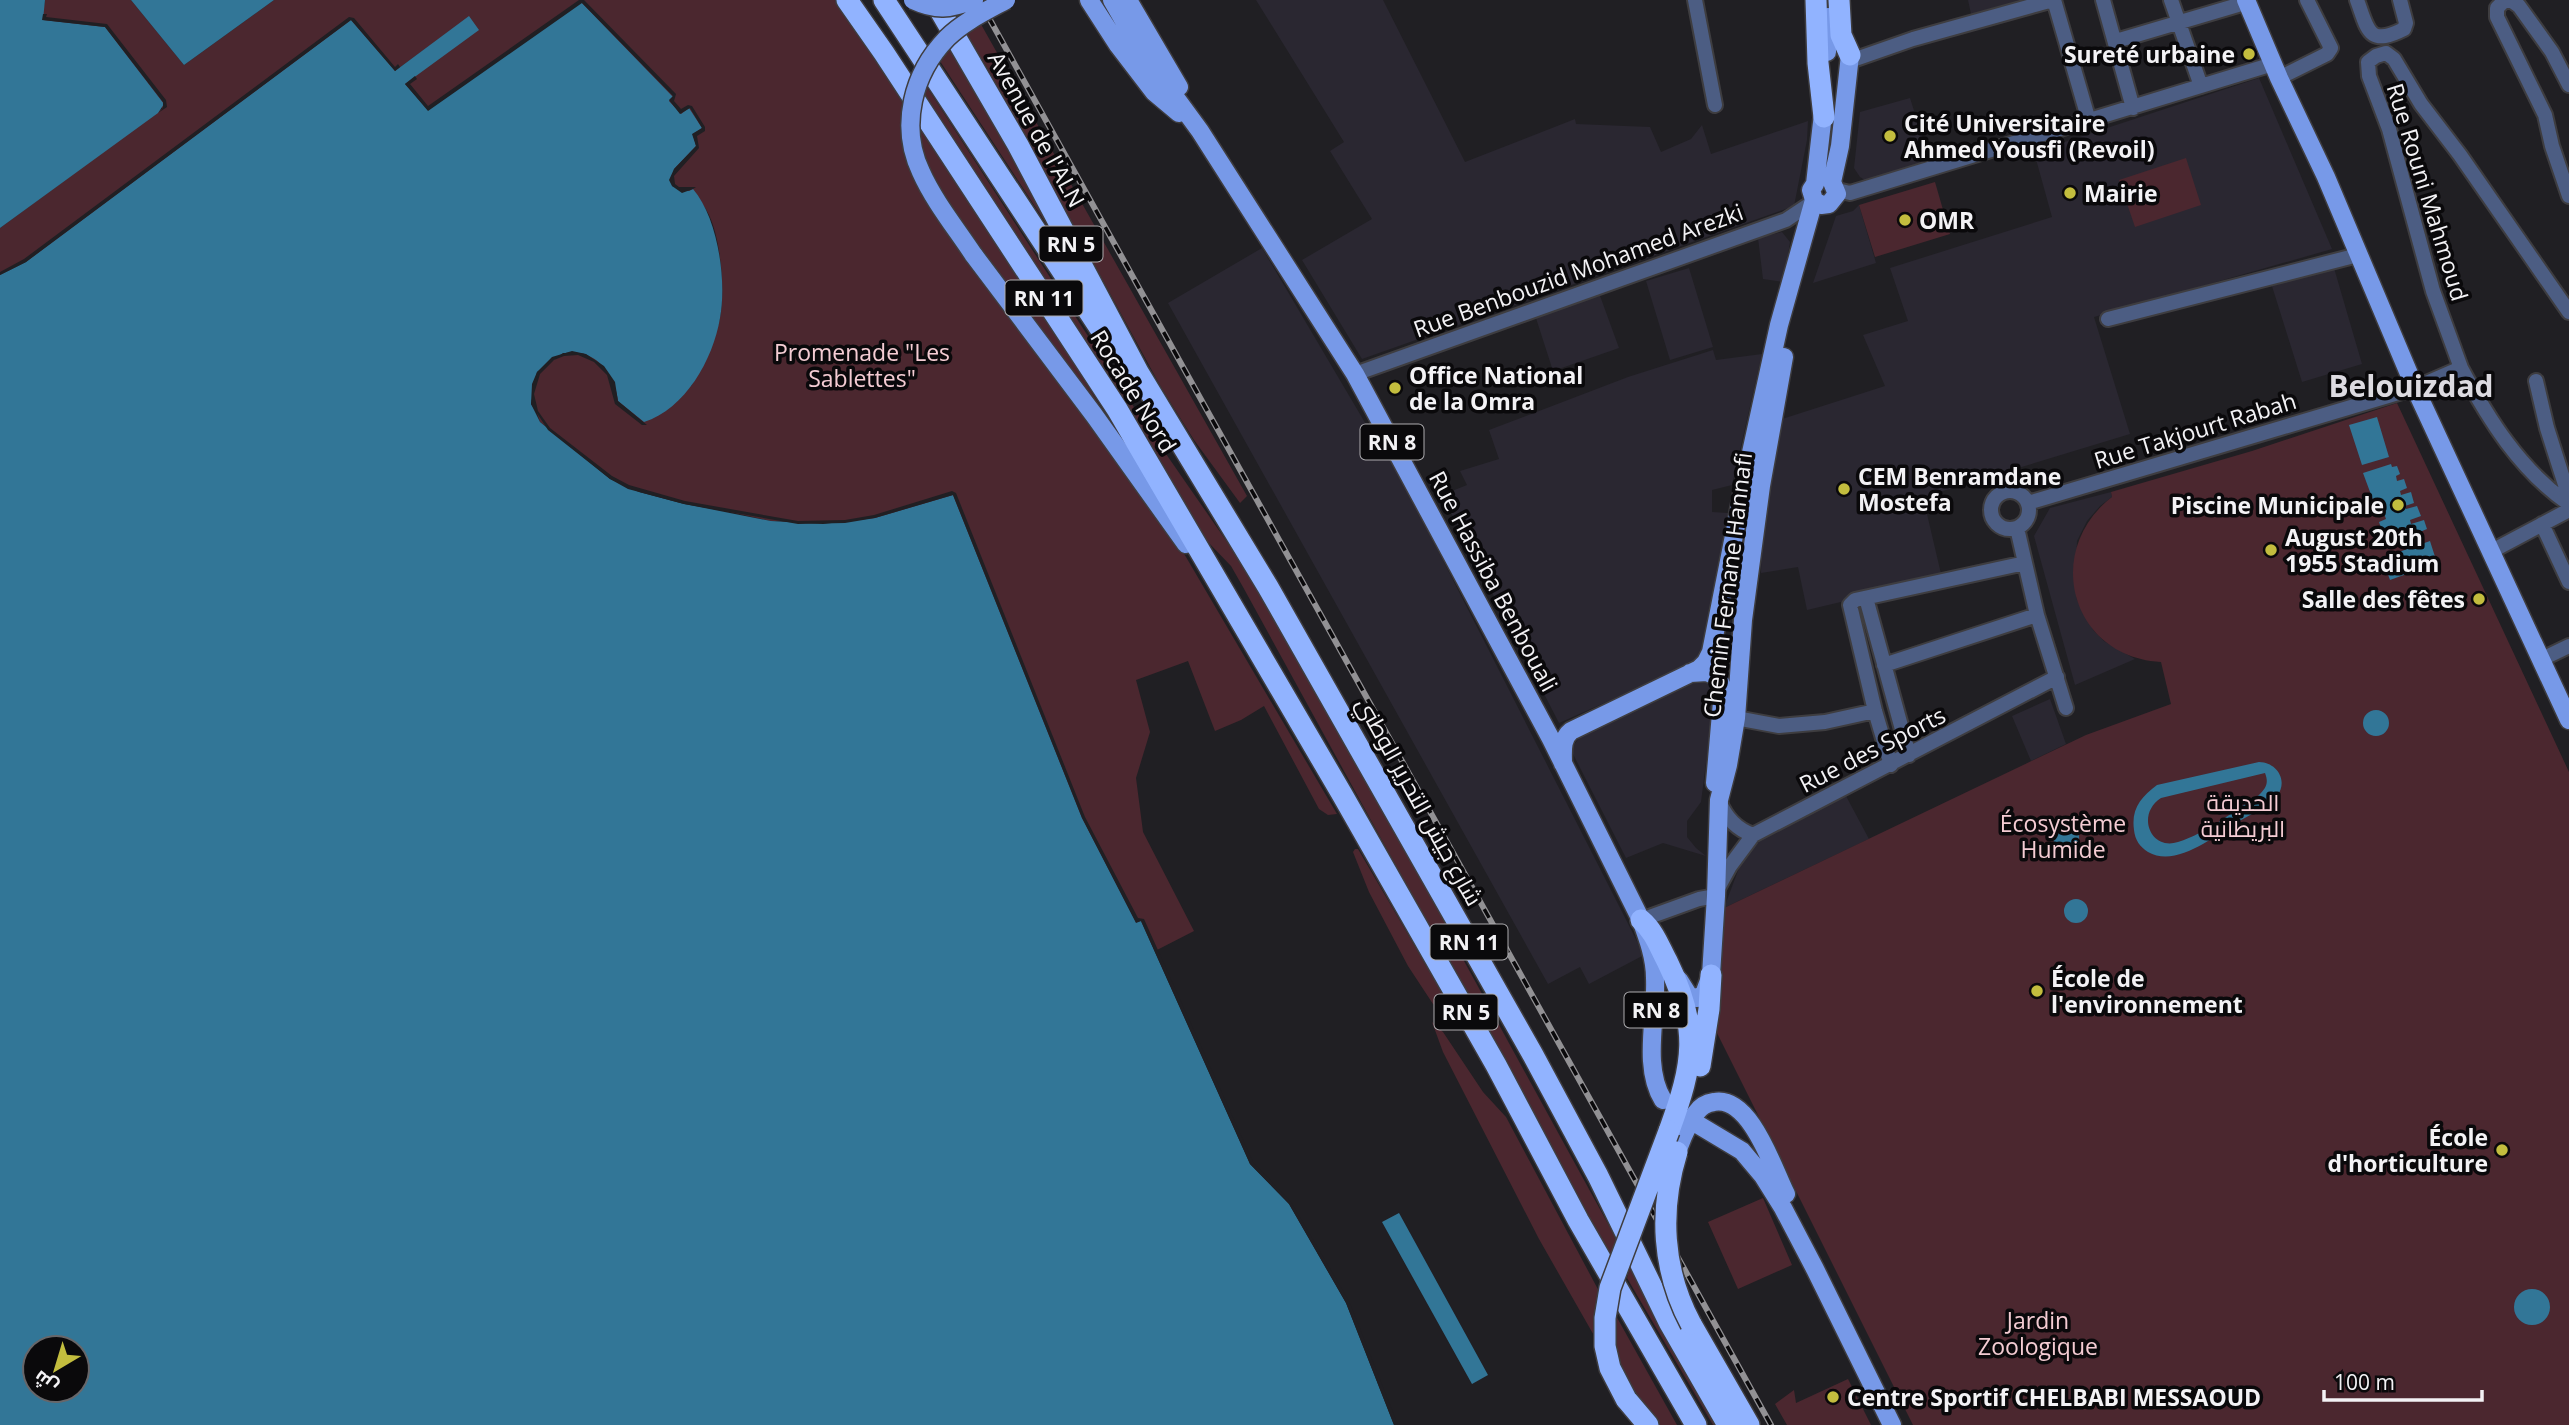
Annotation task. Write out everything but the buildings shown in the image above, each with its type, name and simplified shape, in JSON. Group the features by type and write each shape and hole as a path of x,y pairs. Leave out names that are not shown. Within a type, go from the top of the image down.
{"highway":[{"name":"Rocade Nord","path":"847,0 1117,409 1229,604"},
{"name":"Rocade Nord","path":"884,0 1045,242 1173,445 1195,467"},
{"name":"Avenue de l'ALN","path":"932,0 1042,189 1138,372 1195,467"},
{"path":"1850,58 1852,0"},
{"path":"1827,4 1850,58"},
{"path":"1824,117 1818,63 1827,4"},
{"name":"شارع جيش التحرير الوطني","path":"1195,467 1288,622 1520,1033 1602,1185 1668,1322 1728,1425"},
{"name":"RN 5","path":"1229,604 1343,796 1483,1042 1578,1220 1696,1425"},
{"path":"1641,920 1654,934 1674,977 1689,1018 1690,1045 1685,1085 1610,1288 1607,1308 1605,1346 1610,1368 1626,1399 1648,1425"},
{"path":"1711,975 1709,1009 1696,1089 1671,1170 1666,1244 1675,1292 1749,1425"}],"main road":[{"path":"913,0 929,7 952,8 974,0"},
{"path":"1006,0 949,36 919,78 911,106 911,138 919,170 973,254 1094,415 1229,604"},
{"path":"1089,0 1118,45 1154,92 1200,131"},
{"name":"RN 8","path":"1112,0 1140,49 1200,131"},
{"path":"1128,0 1173,73 1200,131"},
{"path":"2247,1 2276,71 2326,177 2415,388 2569,720"},
{"path":"1823,194 1840,146 1850,58"},
{"path":"1823,194 1824,117"},
{"name":"Rue Hassiba Benbouali","path":"1200,131 1355,374 1563,765 1641,920"},
{"name":"Chemin Fernane Hannafi","path":"1563,765 1564,742 1571,731 1690,673 1706,662 1711,652 1745,480 1777,338 1823,194"},
{"name":"Chemin Fernane Hannafi","path":"1711,975 1718,800 1728,765 1736,718 1743,621 1761,486 1786,346 1823,194"},
{"path":"1690,673 1707,671 1718,677 1723,690 1715,782 1718,800"},
{"name":"RN 8","path":"1641,920 1655,969 1656,1013 1652,1062 1653,1076 1663,1100"},
{"path":"1674,977 1689,996 1697,998 1704,994 1711,975"},
{"path":"1677,1152 1700,1108 1718,1101 1737,1107 1753,1125 1800,1223 1815,1269"},
{"path":"1697,1124 1732,1144 1754,1164 1783,1208 1892,1425"}],"street":[{"path":"1695,0 1715,105"},
{"path":"1850,58 2053,0 2090,121"},
{"path":"2103,0 2133,108"},
{"path":"2171,0 2201,86"},
{"path":"1823,194 1850,193 2201,86 2276,71 2327,54 2331,48 2308,0"},
{"path":"2357,0 2369,33 2374,37 2404,29 2406,23 2400,0"},
{"path":"2569,85 2552,52 2519,6 2512,1 2503,0 2497,8 2497,17 2545,116 2569,196"},
{"path":"2116,41 2247,1"},
{"name":"Rue Rouni Mahmoud","path":"2461,368 2433,291 2389,129 2369,76 2368,62 2376,55 2386,54 2394,59 2421,104 2468,166 2569,312"},
{"name":"Rue Benbouzid Mohamed Arezki","path":"1355,374 1786,220 1823,194"},
{"path":"2108,319 2358,255"},
{"path":"2415,388 2461,368 2484,412 2521,462 2569,505"},
{"path":"2536,381 2547,428 2569,497"},
{"name":"Rue Takjourt Rabah","path":"2028,503 2415,388"},
{"path":"2010,490 2020,493 2028,503 2028,517 2017,528 2005,529 1994,521 1990,511 1992,500 2010,490"},
{"path":"2490,552 2569,510"},
{"path":"2542,524 2569,582"},
{"path":"2017,528 2037,615 2066,708"},
{"path":"1891,765 1850,606 1854,600 2025,563"},
{"path":"1866,598 1909,755"},
{"path":"1884,665 2037,615"},
{"path":"2542,659 2569,646"},
{"name":"Rue des Sports","path":"1753,835 2057,677"},
{"path":"1736,718 1779,726 1825,722 1875,711"},
{"path":"1641,920 1716,894 1730,866 1753,835 1742,831 1732,822 1723,812 1718,800"}],"shaded area":[{"path":"1256,0 1383,0 1465,162 1575,119 1576,124 1650,127 1661,152 1691,139 1702,125 1711,154 1808,121 1807,140 1794,206 1362,359 1302,260 1372,219 1330,151 1344,142"},
{"path":"1968,0 2020,0 1971,14"},
{"path":"2259,78 2332,249 2094,317 2130,434 1923,497 1942,578 1807,610 1798,567 1761,573 1762,537 1779,420 1885,386 1863,335 1908,321 1890,268 2052,217 2034,152"},
{"name":"Cité Universitaire Ahmed Yousfi (Revoil)","path":"1910,98 1930,161 1868,182 1860,177 1854,168 1860,112"},
{"path":"1859,205 1876,263 1813,283 1836,216 1853,211"},
{"path":"1782,232 1790,242 1784,282 1763,279 1758,238"},
{"path":"1262,248 1387,460 1390,459 1400,476 1644,955 1589,984 1580,967 1548,984 1168,303"},
{"path":"1689,268 1713,347 1670,360 1646,281"},
{"path":"2334,268 2362,364 2302,382 2272,286"},
{"path":"1599,293 1619,348 1553,371 1535,315"},
{"path":"1713,350 1716,360 1762,354 1732,485 1712,490 1712,512 1728,513 1718,598 1705,648 1697,662 1559,723 1442,495 1467,485 1460,471 1499,459 1489,430 1628,377"},
{"path":"2111,492 2112,497 2087,521 2077,541 2077,600 2094,631 2104,641 2135,659 2075,685 2034,536 2050,508"},
{"path":"1705,678 1716,684 1701,802 1687,821 1687,837 1706,856 1663,843 1626,858 1572,752 1573,746 1583,733"},
{"path":"2050,699 2066,744 2031,761 2012,716"},
{"path":"1846,796 1869,839 1724,908 1739,868 1757,840"}],"green space":[{"name":"Promenade \"Les Sablettes\"","path":"45,0 131,0 184,65 274,0 835,0 901,94 1021,278 1112,425 1176,540 1337,814 1328,815 1319,809 1264,706 1215,731 1188,661 1136,680 1150,732 1136,778 1143,832 1194,931 1155,951 1141,921 1136,923 845,523 771,521 628,489 540,422 531,394 544,363 572,351 691,386 714,339 721,311 722,283 717,238 703,204 684,190 672,186 680,114 428,111 405,84 469,17 395,71 0,275 0,228 163,108 42,20"},
{"path":"978,19 1247,496 1240,503 1194,440 1162,389 964,30"},
{"path":"947,41 1068,257 936,55"},
{"path":"925,84 1139,415 1252,578 1316,687 1455,940 1440,946 1231,566 1207,541 922,94"},
{"path":"2186,158 2201,205 2135,227 2119,180"},
{"name":"OMR","path":"1935,182 1950,234 1875,257 1859,205"},
{"path":"2397,403 2569,772 2569,1425 1913,1425 1714,1027 1724,908 2086,735 2171,704 2161,662 2130,656 2106,642 2087,622 2076,598 2073,572 2077,545 2090,519 2112,497 2111,492 2252,451"},
{"path":"1358,849 1454,1013 1433,1004 1408,966 1369,892 1353,852"},
{"path":"1458,950 1619,1244 1613,1261 1446,955"},
{"path":"1432,1022 1443,1032 1483,1092 1506,1117 1601,1295 1596,1339 1539,1239 1443,1052"},
{"path":"1763,1198 1792,1265 1738,1289 1708,1222"},
{"path":"1630,1266 1661,1331 1718,1425 1713,1425 1627,1278"},
{"path":"1615,1314 1677,1425 1657,1425 1624,1380 1614,1347"},
{"name":"Centre Sportif CHELBABI MESSAOUD","path":"1848,1379 1871,1425 1787,1425 1775,1404 1794,1390 1796,1403"}],"water":[{"path":"0,0 45,0 43,20 105,27 164,104 158,113 0,228"},
{"path":"131,0 274,0 184,65"},
{"path":"581,2 673,97 669,101 681,114 689,108 702,128 693,134 696,146 674,169 672,186 689,191 693,189 702,201 714,233 722,286 720,318 704,366 695,381 672,406 659,416 644,422 618,401 612,380 600,363 585,354 563,353 537,372 531,404 540,422 610,479 639,492 771,521 823,524 875,518 953,495 1082,818 1136,922 1141,921 1250,1164 1289,1204 1346,1303 1394,1425 0,1425 0,275 26,262 351,20 395,71 469,16 479,30 405,84 428,110"},
{"path":"2377,417 2389,457 2362,465 2349,425"},
{"path":"2391,464 2392,467 2397,466 2400,474 2396,476 2397,481 2404,479 2407,488 2400,491 2401,495 2411,492 2414,503 2405,506 2406,509 2417,506 2421,516 2410,520 2411,524 2424,520 2427,529 2415,534 2416,539 2388,549 2379,522 2386,519 2379,499 2373,500 2363,473"},
{"path":"2430,541 2437,563 2390,580 2382,558"},
{"path":"2376,710 2385,714 2389,723 2385,732 2376,736 2367,732 2363,723 2367,714"},
{"path":"2259,762 2271,765 2279,773 2282,784 2277,796 2264,807 2194,849 2170,856 2148,852 2138,843 2135,834 2133,823 2136,810 2146,794 2157,785","holes":["2265,773 2266,785 2259,795 2189,838 2168,843 2160,841 2150,829 2149,813 2161,798"]},
{"path":"2066,824 2075,828 2079,837 2075,846 2066,850 2057,846 2053,837 2057,828"},
{"path":"2076,899 2084,903 2088,911 2084,919 2076,923 2068,919 2064,911 2068,903"},
{"path":"1399,1213 1488,1375 1472,1384 1382,1222"},
{"path":"2532,1289 2545,1294 2550,1307 2545,1320 2532,1325 2519,1320 2514,1307 2519,1294"}],"pier":[{"path":"579,0 584,0 676,94 674,101 681,109 692,106 705,127 705,131 697,136 699,148 674,176 675,184 679,187 696,187 693,189 682,193 672,186 669,180 674,169 696,146 692,134 702,128 690,108 680,114 669,100 673,96 582,3 428,111 405,84 415,76 417,79 410,84 428,106"},
{"path":"43,14 47,14 46,17 107,24 166,100 167,107 158,113 163,108 163,102 105,27 42,20"},
{"path":"349,17 354,18 395,67 398,64 400,67 395,71 351,20 26,262 0,275 0,272 24,259"},
{"path":"572,351 586,354 604,366 615,382 618,401 647,425 642,425 615,404 607,375 594,362 578,355 554,360 540,374 534,394 538,411 550,428 612,476 629,485 685,501 798,521 845,520 874,515 952,491 956,493 1085,817 1138,918 1144,919 1253,1162 1291,1202 1349,1301 1398,1425 1394,1425 1346,1303 1289,1204 1250,1164 1141,921 1136,923 1082,818 953,495 875,518 845,523 798,524 684,504 628,489 610,479 548,430 531,404 532,384 537,372 552,357"}],"railway":[{"path":"979,0 1771,1425"}],"place":[{"name":"Sureté urbaine","path":"2249,54"},
{"name":"Cité Universitaire Ahmed Yousfi (Revoil)","path":"1890,136"},
{"name":"Mairie","path":"2070,193"},
{"name":"OMR","path":"1905,220"},
{"name":"Office National de la Omra","path":"1395,388"},
{"name":"CEM Benramdane Mostefa","path":"1844,489"},
{"name":"Piscine Municipale","path":"2398,505"},
{"name":"August 20th 1955 Stadium","path":"2271,550"},
{"name":"Salle des fêtes","path":"2479,599"},
{"name":"École de l'environnement","path":"2037,991"},
{"name":"École d'horticulture","path":"2502,1150"},
{"name":"Centre Sportif CHELBABI MESSAOUD","path":"1833,1397"}],"district":[{"name":"Belouizdad","path":"2411,385"}],"park label":[{"name":"الحديقة البريطانية","path":"2243,815"},
{"name":"Écosystème Humide","path":"2063,836"},
{"name":"Jardin Zoologique","path":"2038,1333"}]}
